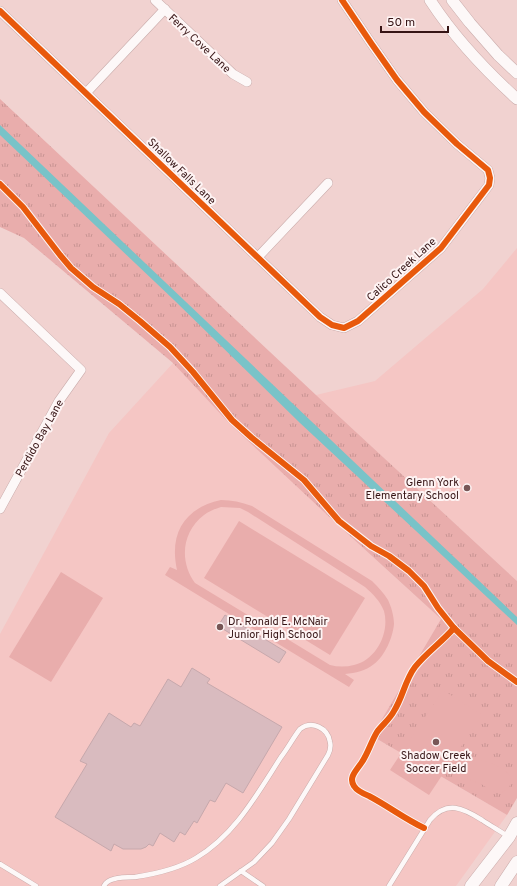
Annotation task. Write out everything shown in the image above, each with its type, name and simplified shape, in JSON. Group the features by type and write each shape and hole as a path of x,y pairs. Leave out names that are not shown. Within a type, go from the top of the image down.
{"main road":[{"path":"472,886 513,839 517,823"},
{"path":"501,886 517,862"}],"street":[{"name":"Ferry Cove Lane","path":"155,0 233,74 247,82"},
{"name":"Calico Creek Lane","path":"342,0 371,43 424,112 488,170 490,178 489,185 441,248 358,321"},
{"path":"430,0 466,48 495,79 517,99"},
{"path":"452,0 498,55 517,73"},
{"path":"86,93 164,9"},
{"name":"Shallow Falls Lane","path":"0,11 320,317 332,325 344,328 358,321"},
{"path":"258,257 328,183"},
{"name":"Perdido Bay Lane","path":"0,293 81,370 58,401 0,509"}],"lane":[{"path":"104,886 108,881 118,878 148,874 172,868 186,863 207,851 225,836 241,818 300,729 304,726 311,725 322,728 327,733 330,740 328,755 281,831 254,862 220,886"},
{"path":"389,886 430,820 434,815 444,809 456,808 470,812 513,839"},
{"path":"0,864 36,886"},
{"path":"241,871 263,886"}],"shaded area":[{"name":"Glenn York Elementary School","path":"517,248 517,581 316,395 375,381 483,289"},
{"name":"Dr. Ronald E. McNair Junior High School","path":"174,362 338,525 441,619 372,736 507,815 456,886 0,886 0,634 109,433"}],"green space":[{"path":"0,99 517,581 517,798 507,815 372,736 441,619 230,424 173,363 24,238 0,227"},
{"path":"225,500 252,506 372,581 383,592 388,600 394,621 390,640 378,661 364,670 345,674 354,680 349,687 165,575 170,567 177,570 175,545 182,524 197,509 208,504","holes":["221,507 240,508 365,587 376,598 384,611 385,628 380,644 369,658 351,666 330,665 195,583 190,574 185,556 187,538 191,530 204,515 212,510"]},
{"path":"239,521 365,598 330,655 204,578"},
{"path":"61,572 103,598 51,682 9,657"},
{"name":"Shadow Creek Soccer Field","path":"443,690 482,715 429,795 390,770"},
{"path":"478,760 491,763 505,771 511,780 510,786 503,792 496,793 483,785 468,779 467,768 469,764"}],"water":[{"path":"0,125 517,617 517,625 300,423 174,300 0,135"}],"building":[{"path":"225,615 286,652 279,663 218,626"},
{"path":"192,668 210,679 207,683 282,727 243,793 226,783 215,802 210,800 197,823 194,821 185,835 180,832 174,842 160,833 153,846 149,844 141,849 123,849 114,844 111,851 55,817 87,764 80,761 109,713 131,727 134,723 140,726 168,679 181,687"}],"cycle path":[{"path":"0,11 320,317 332,325 344,328 358,321 441,248 489,185 490,178 488,170 457,144 424,112 397,80 342,0"},
{"path":"0,184 23,207 71,268 93,287 119,304 170,347 193,372 232,420 304,480 339,521 371,546 389,556 409,571 424,586 438,608 454,628 488,661 517,682"},
{"path":"424,828 359,791 355,788 352,780 377,732 397,706 406,683 415,667 454,628"}],"place":[{"name":"Glenn York Elementary School","path":"467,488"},
{"name":"Dr. Ronald E. McNair Junior High School","path":"220,627"},
{"name":"Shadow Creek Soccer Field","path":"436,742"}]}
